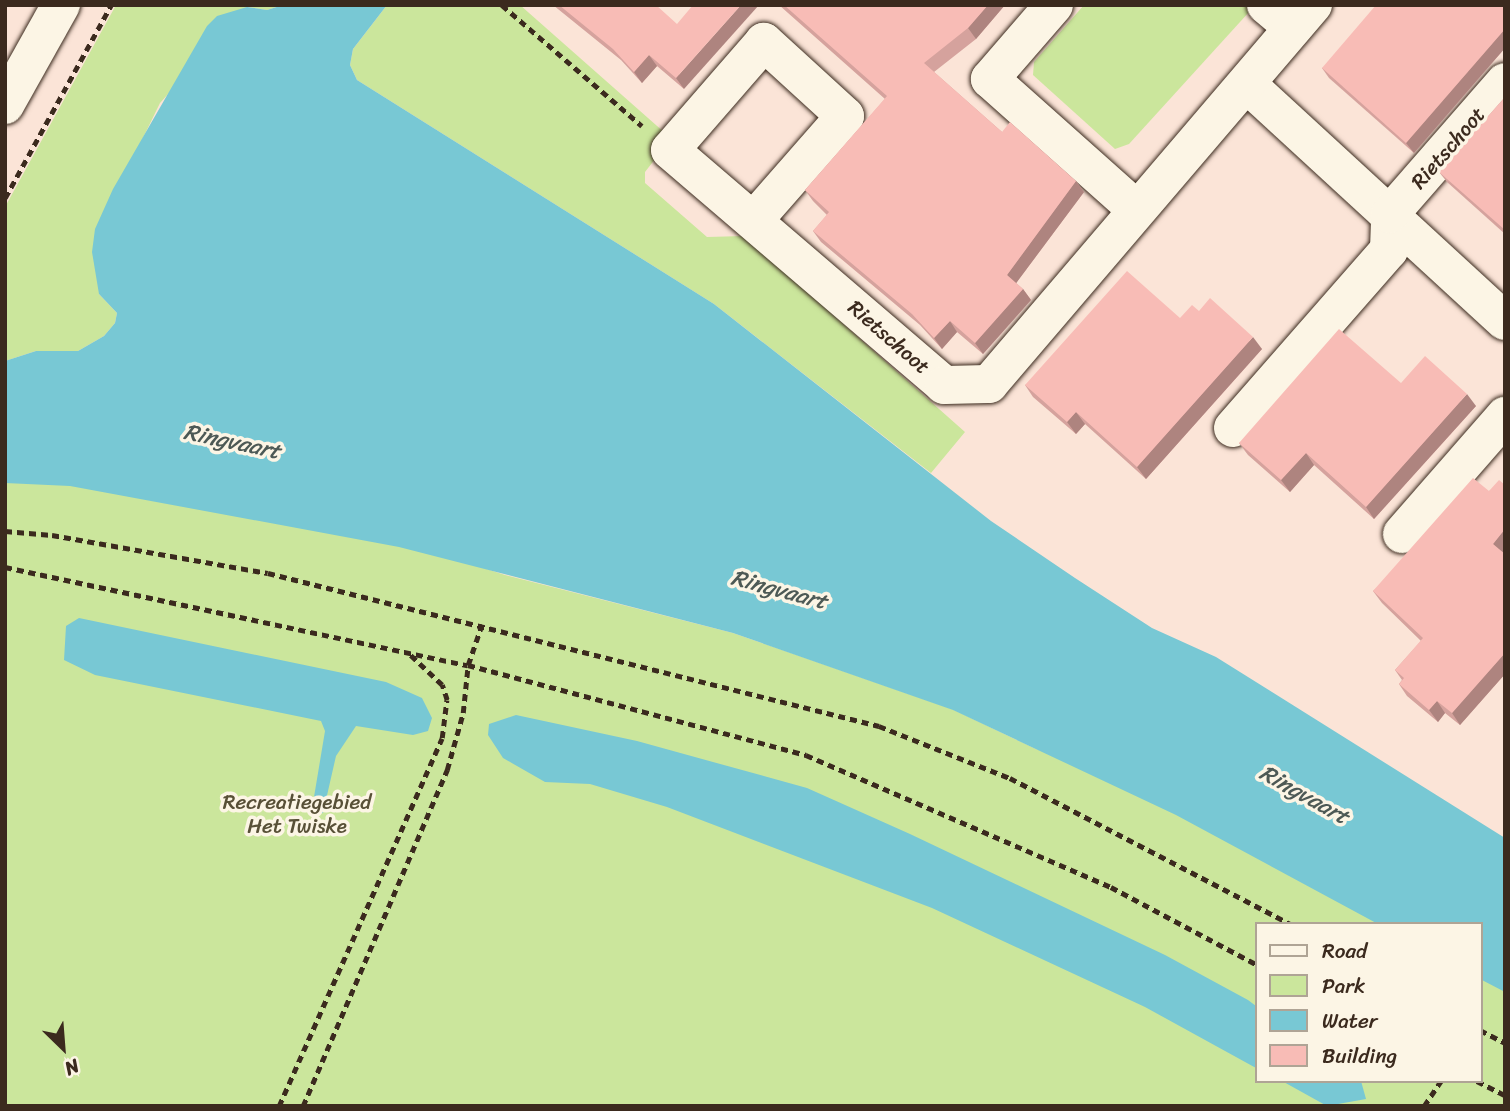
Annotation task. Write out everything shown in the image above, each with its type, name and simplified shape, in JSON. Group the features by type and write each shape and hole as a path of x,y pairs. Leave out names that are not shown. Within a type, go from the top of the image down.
{"street":[{"path":"5,105 61,5"},
{"path":"1054,5 990,79 1136,209"},
{"name":"Rietschoot","path":"670,150 944,385 989,384 1136,209 1247,84 1291,13"},
{"path":"670,150 764,42 845,116 754,220"},
{"name":"Rietschoot","path":"1391,214 1505,82"},
{"path":"1247,84 1505,321"},
{"path":"1233,428 1389,250 1391,214"},
{"path":"1402,534 1505,416"}],"path":[{"path":"5,198 111,5"},
{"path":"502,5 670,150"},
{"path":"5,531 52,535 268,573 482,624 879,726 1010,778 1287,922"},
{"path":"5,567 468,665 806,755 1111,887 1254,963"},
{"path":"303,1106 447,771 463,713 468,665 482,624"},
{"path":"279,1106 442,738 447,700 442,685 433,672 405,652"},
{"path":"1482,1031 1505,1043"},
{"path":"1424,1106 1440,1083"},
{"path":"1481,1083 1505,1095"}],"green space":[{"path":"116,5 283,5 267,10 247,7 160,103 140,144 99,294 117,313 115,323 104,336 78,351 36,351 5,361 5,207"},
{"path":"387,5 520,5 665,133 669,141 645,172 645,183 707,237 744,236 965,432 931,473 714,304 357,80 350,65 353,49"},
{"path":"1084,5 1248,5 1250,11 1129,144 1115,149 1033,75 1034,62"},
{"name":"Recreatiegebied Het Twiske","path":"5,459 222,482 505,575 733,633 952,709 1036,749 1250,819 1444,922 1254,922 1254,1083 1482,1083 1482,942 1505,954 1505,1106 5,1106"}],"water":[{"name":"Ringvaart","path":"283,5 387,5 353,49 350,65 357,80 714,304 991,521 1075,578 1152,628 1216,657 1505,838 1505,992 1482,980 1482,922 1374,922 1176,815 953,710 733,633 399,547 70,486 5,483 5,361 36,351 78,351 104,336 115,323 117,313 99,294 92,252 95,229 113,189 207,26 217,16 247,7 267,10"},
{"path":"79,618 386,682 422,698 432,718 428,731 413,735 356,726 336,756 323,813 311,815 325,731 321,721 95,675 64,660 66,626"},
{"path":"516,715 637,741 807,788 910,834 1165,955 1248,1000 1254,1004 1254,1067 1145,1007 932,908 667,807 590,784 545,782 503,758 488,735 489,724"},
{"path":"1286,1083 1362,1083 1366,1099 1327,1106"}],"building":[{"path":"559,5 656,5 677,24 693,5 741,5 676,78 649,55 634,72 613,49"},
{"path":"784,5 988,5 968,28 924,63 1002,132 1010,122 1076,181 1007,275 1023,289 975,343 950,321 934,338 912,314 813,231 829,212 805,190 887,96"},
{"path":"1376,5 1505,5 1505,29 1406,143 1322,68"},
{"path":"1505,97 1505,230 1439,172"},
{"path":"1127,271 1180,318 1192,305 1199,311 1210,298 1253,337 1137,467 1076,412 1067,422 1025,385"},
{"path":"1339,329 1401,383 1425,356 1467,394 1366,507 1306,453 1281,480 1239,443"},
{"path":"1473,478 1489,491 1499,480 1505,485 1505,529 1493,544 1505,554 1505,653 1452,713 1437,701 1429,710 1399,684 1404,678 1395,670 1423,638 1373,591"}]}
